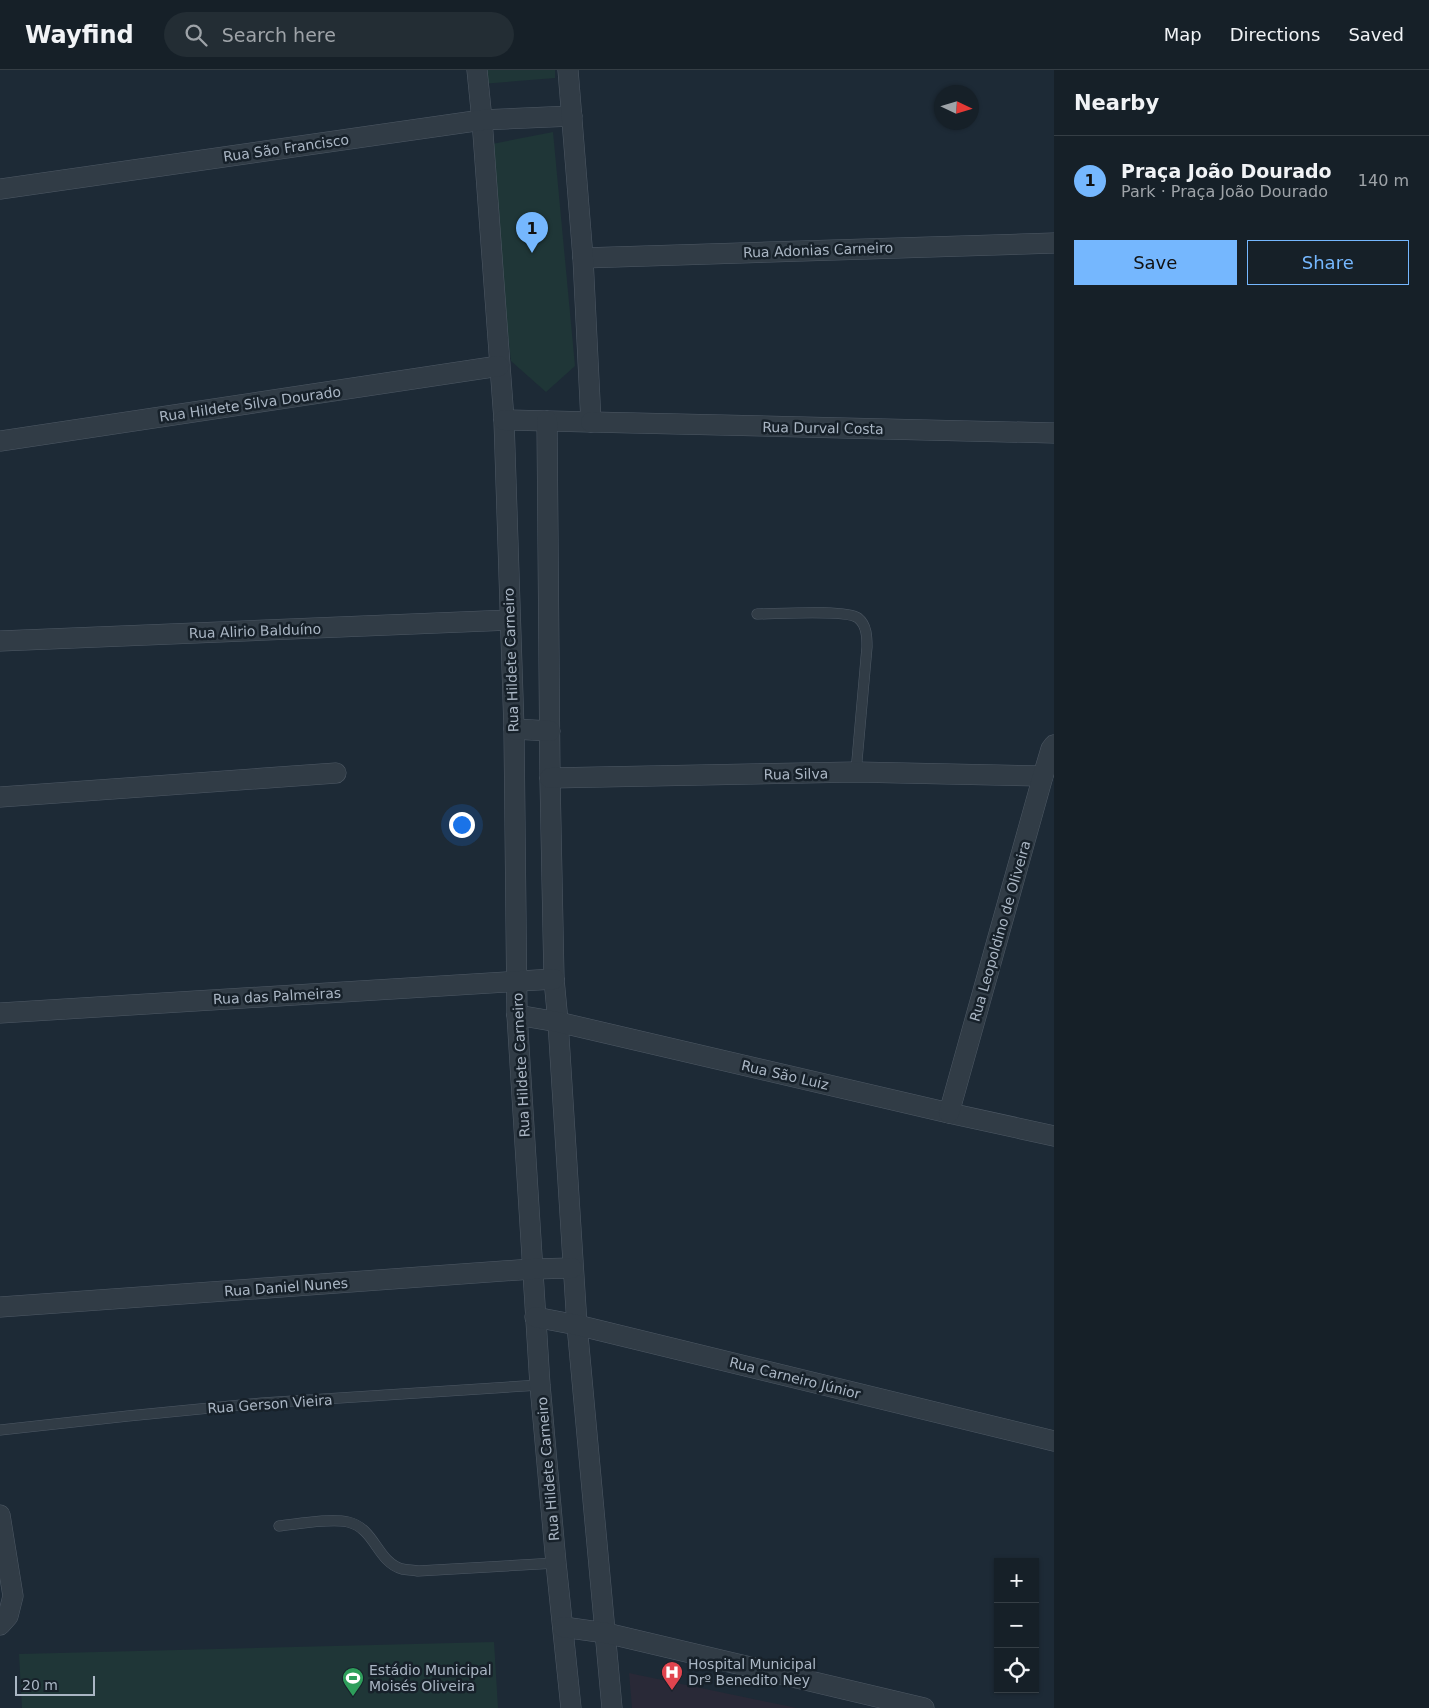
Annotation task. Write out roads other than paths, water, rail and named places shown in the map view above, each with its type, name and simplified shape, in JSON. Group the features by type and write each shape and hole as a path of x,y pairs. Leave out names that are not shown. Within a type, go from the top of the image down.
{"street":[{"name":"Rua Hildete Carneiro","path":"478,70 504,420 514,729 517,1014 540,1384 556,1563 572,1708"},
{"path":"568,70 582,258 591,422"},
{"name":"Rua São Francisco","path":"0,189 482,120 572,116"},
{"name":"Rua Adonias Carneiro","path":"582,258 1054,243"},
{"name":"Rua Hildete Silva Dourado","path":"0,441 499,366"},
{"name":"Rua Durval Costa","path":"504,420 1054,434"},
{"path":"547,421 554,979 572,1268 612,1708"},
{"name":"Rua Alirio Balduíno","path":"0,641 510,620"},
{"path":"514,729 550,731"},
{"name":"Rua Leopoldino de Oliveira","path":"949,1114 1052,747"},
{"name":"Rua Silva","path":"550,778 856,772 1043,776"},
{"path":"0,798 336,773"},
{"name":"Rua das Palmeiras","path":"0,1013 554,979"},
{"name":"Rua São Luiz","path":"517,1014 949,1114 1054,1136"},
{"name":"Rua Daniel Nunes","path":"0,1307 532,1269 572,1268"},
{"name":"Rua Carneiro Júnior","path":"535,1317 577,1325 1054,1441"},
{"path":"0,1515 13,1596 8,1616 0,1625"},
{"path":"563,1627 606,1633 870,1702 924,1708"}],"lane":[{"path":"757,614 839,613 858,618 863,624 867,636 856,772"},
{"name":"Rua Gerson Vieira","path":"0,1430 262,1403 540,1384"},
{"path":"279,1526 336,1521 349,1522 362,1528 369,1534 386,1558 401,1569 418,1571 556,1563"}],"place":[{"name":"Praça João Dourado","path":"532,253"},
{"name":"Hospital Municipal Drº Benedito Ney","path":"672,1691"},
{"name":"Estádio Municipal Moisés Oliveira","path":"353,1697"}]}
